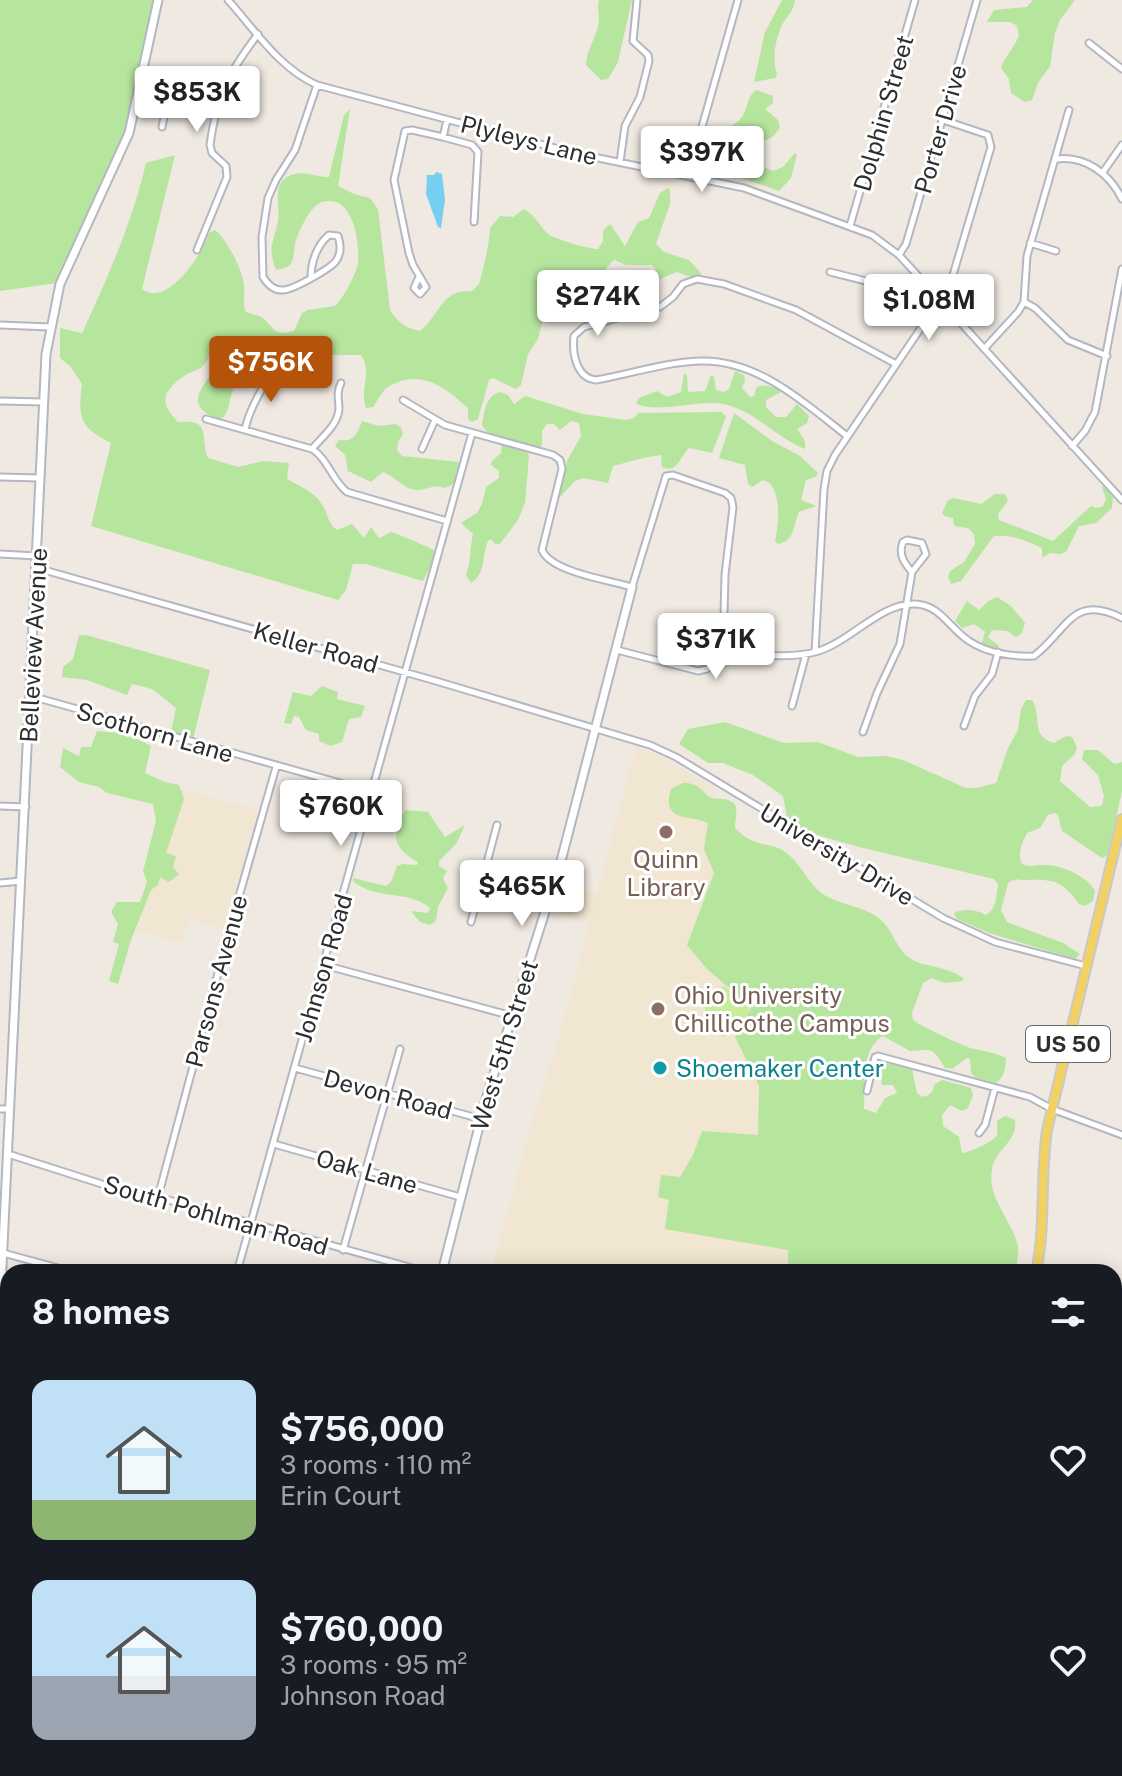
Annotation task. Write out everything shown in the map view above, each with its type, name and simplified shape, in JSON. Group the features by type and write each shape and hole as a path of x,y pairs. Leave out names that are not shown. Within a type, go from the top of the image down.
{"main road":[{"name":"US 50","path":"1037,1264 1042,1163 1052,1109 1122,819"}],"street":[{"name":"Belleview Avenue","path":"2,1264 7,1153 5,1109 26,807 40,478 50,327 60,284 129,133 140,94 158,0"},
{"name":"Plyleys Lane","path":"228,0 287,67 317,85 574,153 744,188 872,235 899,255 1122,500"},
{"path":"620,162 625,126 640,97 649,61 648,55 633,41 637,0"},
{"path":"688,176 738,0"},
{"name":"Dolphin Street","path":"850,226 915,0"},
{"name":"Porter Drive","path":"899,255 906,244 977,0"},
{"path":"197,250 227,177 226,166 212,153 210,145 221,92 231,71 258,34"},
{"path":"1089,43 1122,69"},
{"path":"311,277 311,268 321,244 329,235 338,236 338,258 334,265 311,277 284,290 268,284 262,273 262,237 268,198 295,150 317,85"},
{"path":"140,94 162,101 165,112 162,127"},
{"path":"984,349 1024,302 1030,243 1069,110"},
{"path":"443,137 447,120"},
{"path":"815,652 825,480 847,436 940,302 955,271 992,143 988,135 943,120"},
{"path":"419,277 409,253 393,173 405,131 412,130 472,145 478,152 474,222"},
{"path":"1103,172 1122,145"},
{"path":"1055,160 1076,161 1103,172 1122,199"},
{"path":"1030,243 1056,251"},
{"path":"1072,446 1095,412 1122,269"},
{"path":"830,272 904,296 919,297 931,292"},
{"path":"847,436 779,385 732,364 690,361 589,379 579,369 573,347 574,336 584,327 660,307 683,284 697,279 724,284 796,310 896,364"},
{"path":"1024,302 1035,308 1068,340 1107,356"},
{"path":"0,325 50,327"},
{"path":"245,430 254,404 270,374 278,367"},
{"path":"312,449 336,419 341,383"},
{"path":"403,400 435,420 553,455 560,460 562,469 542,550 545,558 560,567 632,587 666,476 673,475 725,493 731,498 733,507 725,575 723,654"},
{"path":"0,401 44,402"},
{"path":"206,419 312,449 347,492 447,521"},
{"path":"422,449 435,420"},
{"name":"Johnson Road","path":"239,1264 472,433"},
{"path":"0,477 40,478"},
{"path":"863,732 900,644 912,572 923,560 926,550 922,543 907,540 900,551 912,572"},
{"path":"0,554 37,556"},
{"name":"Keller Road","path":"37,568 595,729"},
{"name":"West 5th Street","path":"444,1264 481,1119 583,783 632,587"},
{"path":"617,650 698,671 707,669 723,654 815,652 851,636 882,614 907,604 918,604 934,609 970,641 998,652 1034,656 1074,617 1092,608 1122,618"},
{"path":"964,726 975,696 992,674 998,652"},
{"path":"792,706 806,654"},
{"name":"Scothorn Lane","path":"31,696 372,792"},
{"name":"University Drive","path":"595,729 650,745 676,757 965,929 995,942 1086,966"},
{"name":"Parsons Avenue","path":"158,1197 276,767"},
{"path":"0,806 26,807"},
{"path":"471,922 497,825"},
{"path":"484,873 551,894"},
{"path":"0,883 21,881"},
{"path":"324,965 514,1017"},
{"path":"343,1250 400,1049"},
{"path":"867,1091 875,1057 1030,1097 1052,1109 1122,1135"},
{"name":"Devon Road","path":"295,1068 481,1119"},
{"path":"979,1133 985,1125 995,1088"},
{"name":"Oak Lane","path":"274,1144 460,1197"},
{"name":"South Pohlman Road","path":"7,1153 108,1186 158,1197 396,1264"},
{"path":"3,1253 44,1264"}],"shaded area":[{"name":"Ohio University Chillicothe Campus","path":"636,747 664,758 714,788 722,852 687,945 707,969 751,1007 735,1037 759,1086 758,1136 702,1131 686,1170 793,1247 792,1264 493,1264 571,996 589,923 549,911 557,883 597,893"},
{"path":"176,788 258,810 225,929 188,919 182,943 137,931"}],"green space":[{"path":"0,0 153,0 130,119 57,283 0,291"},
{"path":"599,0 632,0 618,62 608,79 601,80 586,65 598,26"},
{"path":"782,0 795,0 776,42 777,75 754,82 765,32"},
{"path":"1033,0 1075,0 1060,20 1055,33 1050,66 1038,83 1032,100 1025,102 1011,93 1009,79 1001,68 1019,36 1017,26 1011,22 987,22 994,10 1027,7"},
{"path":"756,90 773,96 773,103 765,109 778,120 780,127 771,137 751,142 748,152 751,162 773,171 783,167 797,154 791,178 779,191 730,174 729,131 742,117 750,96"},
{"path":"350,109 338,186 370,198 378,209 390,310 406,326 420,331 447,298 462,291 472,291 479,284 490,228 500,216 513,217 524,209 547,233 563,241 598,249 603,241 603,231 610,224 625,246 638,222 649,218 660,193 668,188 670,204 656,244 664,252 689,260 701,276 694,278 677,272 655,281 656,270 652,265 626,265 614,260 606,268 603,279 597,282 581,276 561,286 547,305 538,339 528,354 521,385 516,389 493,378 489,380 478,419 472,422 468,419 468,408 460,401 432,382 422,380 400,381 388,387 373,407 366,408 366,368 361,355 307,357 285,337 278,338 269,357 255,363 240,376 221,420 205,412 199,404 203,386 221,356 220,346 216,345 204,365 171,387 166,398 168,409 178,422 196,423 203,430 208,458 238,467 263,461 289,463 287,479 317,498 337,530 352,524 364,538 371,527 379,538 391,532 434,550 434,560 423,581 366,564 353,564 346,590 338,600 91,526 111,443 92,432 83,420 80,405 82,384 70,366 60,358 60,328 82,333 126,228 146,163 175,155 142,289 152,293 162,292 173,285 192,265 209,233 215,230 229,248 241,272 245,311 262,317 276,331 294,331 302,313 335,306 349,286 358,263 356,232 341,204 322,202 313,209 299,233 292,262 287,267 276,270 272,250 279,215 278,189 291,175 305,173 329,177 344,115"},
{"path":"624,279 629,284 628,290 640,291 642,296 582,302 571,317 564,312 562,299 568,294 612,287"},
{"path":"735,371 744,375 742,388 750,397 754,396 756,388 762,386 783,391 766,400 766,407 776,417 786,417 797,404 809,416 807,423 797,429 805,441 805,449 744,412 723,404 654,408 636,403 639,398 657,391 667,397 681,392 684,373 687,375 688,392 705,391 711,375 716,390 724,392 729,389"},
{"path":"500,392 508,395 514,404 525,396 583,414 626,420 638,413 722,412 726,417 712,453 689,448 678,464 667,469 662,467 661,455 613,466 608,483 584,478 575,481 560,497 558,494 567,461 581,436 579,423 571,421 560,430 554,424 547,424 542,431 542,445 538,448 493,435 482,425 489,401"},
{"path":"734,413 772,441 800,456 818,473 816,477 806,480 801,500 816,506 799,512 791,536 784,542 778,544 775,541 778,511 770,483 763,480 752,487 748,484 745,465 719,458"},
{"path":"362,421 378,426 395,424 401,427 403,434 397,450 402,456 459,462 454,484 444,488 413,489 383,472 371,482 348,471 345,455 335,446 339,440 354,436"},
{"path":"502,444 528,453 525,503 518,520 500,544 495,544 491,539 488,541 482,569 471,583 466,575 473,534 461,523 477,513 486,487 499,478 499,471 491,462 501,453"},
{"path":"1107,485 1113,498 1112,508 1096,523 1079,526 1066,552 1050,553 1042,558 1042,548 1013,537 994,536 961,581 951,584 948,577 950,571 964,562 975,544 974,534 968,528 954,526 953,518 942,513 948,500 954,498 981,504 995,494 1005,494 1008,501 998,514 999,520 1053,541 1091,506 1103,506 1106,499 1102,487"},
{"path":"997,597 1011,606 1025,623 1022,633 1016,637 1007,631 992,630 988,637 999,646 998,650 982,643 985,632 974,624 962,628 955,621 967,601 979,610"},
{"path":"79,635 210,670 193,739 171,732 176,708 152,689 132,684 127,695 87,680 62,677 63,667 73,659"},
{"path":"322,686 338,692 337,699 365,706 361,717 349,719 342,742 330,746 319,741 319,734 306,730 299,717 294,716 291,724 284,723 293,692 311,696"},
{"path":"1026,700 1032,700 1039,731 1046,740 1054,743 1066,736 1072,737 1077,747 1075,754 1062,766 1060,781 1090,807 1102,806 1104,796 1098,775 1082,759 1084,750 1098,750 1114,764 1122,762 1122,791 1108,855 1102,858 1062,831 1055,813 1048,815 1040,828 1027,833 1021,848 1022,864 1056,866 1072,872 1095,890 1093,901 1085,906 1079,904 1068,890 1051,881 1015,880 1008,883 1001,910 1007,922 1063,943 1080,954 1075,959 989,933 957,919 954,913 962,910 986,915 990,912 997,893 998,884 994,879 810,833 787,818 783,796 753,775 723,763 708,763 679,744 688,729 725,722 784,743 818,742 858,757 886,756 903,760 966,788 976,788 996,783 1018,730 1021,709"},
{"path":"97,731 128,734 151,746 145,773 179,785 184,799 166,853 176,856 173,867 179,874 169,882 160,877 158,885 151,890 118,984 109,981 119,944 113,942 118,924 111,912 117,902 140,902 147,882 143,871 156,821 153,804 107,793 99,787 79,782 60,767 63,748 79,756 81,747 91,747"},
{"path":"689,783 698,786 712,798 732,802 736,809 735,828 742,835 783,850 826,896 876,916 911,959 963,978 963,981 945,983 932,978 923,983 912,1013 913,1020 974,1049 1006,1058 1001,1078 996,1083 975,1077 967,1058 952,1069 945,1068 931,1051 910,1051 883,1036 870,1050 867,1059 864,1109 876,1113 885,1098 897,1093 893,1085 882,1085 880,1066 886,1063 912,1069 917,1093 922,1097 931,1093 934,1085 942,1080 971,1088 973,1095 968,1108 962,1111 950,1105 942,1115 943,1126 959,1137 962,1153 995,1137 997,1121 1005,1116 1015,1120 1010,1140 994,1162 991,1180 996,1199 1015,1237 1017,1264 788,1264 788,1250 665,1229 669,1200 658,1197 661,1175 680,1177 702,1131 758,1135 759,1086 735,1037 751,1007 707,969 687,945 714,873 704,849 708,823 673,812 669,800 671,789"},
{"path":"405,810 428,812 445,837 465,825 456,844 439,861 439,866 447,871 443,878 448,888 438,907 436,921 430,925 420,922 411,911 428,913 430,908 421,902 372,891 353,881 353,878 386,886 391,882 397,866 417,865 418,862 403,851 396,840"},
{"path":"724,986 748,1006 748,1014 723,1037 705,1024 705,998"}],"water":[{"path":"442,174 445,200 441,228 426,194 427,175"}],"place":[{"name":"Quinn Library","path":"666,832"},
{"name":"Ohio University Chillicothe Campus","path":"658,1009"},
{"name":"Shoemaker Center","path":"660,1068"}]}
